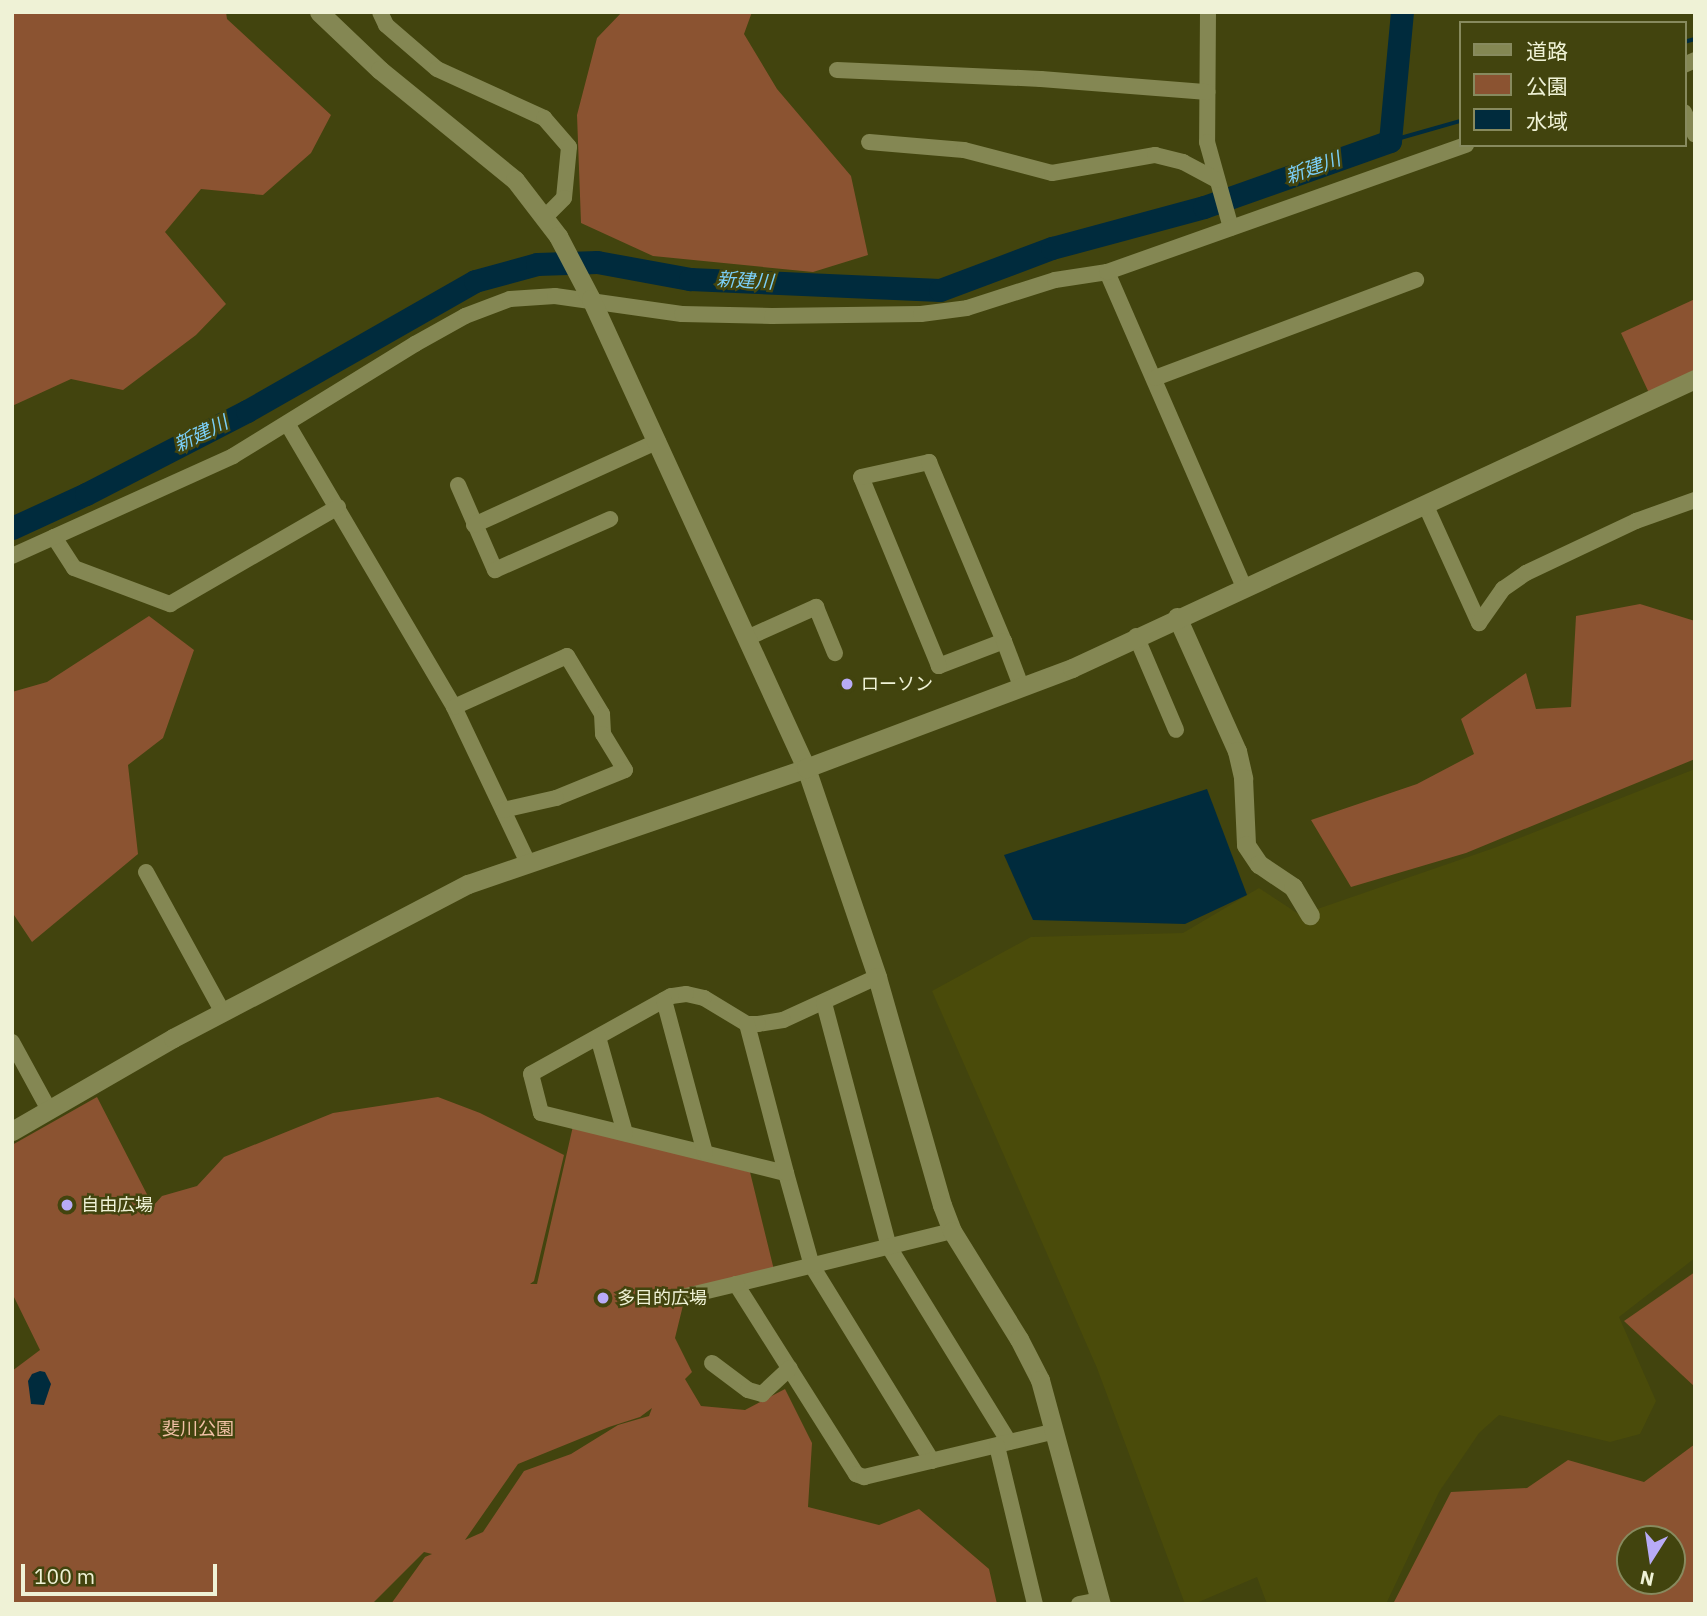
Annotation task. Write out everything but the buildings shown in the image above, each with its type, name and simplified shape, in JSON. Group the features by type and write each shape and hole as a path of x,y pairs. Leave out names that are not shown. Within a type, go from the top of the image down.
{"street":[{"path":"319,12 380,70 515,180 558,236 591,299 806,768 877,977 926,1154 952,1231 1020,1339 1040,1380 1100,1602 1079,1604"},
{"path":"380,12 386,25 436,69 544,118 569,147 564,198 544,218"},
{"path":"1208,12 1207,142 1231,228"},
{"path":"836,70 1041,79 1208,92"},
{"path":"1686,116 1695,135"},
{"path":"869,142 964,150 1052,173 1155,155 1182,162 1217,180"},
{"path":"12,556 233,456 288,425 415,344 465,316 510,299 555,296 591,299 682,314 921,314 967,308 1055,280 1107,272 1460,147"},
{"path":"1107,272 1244,587"},
{"path":"1155,378 1416,280"},
{"path":"12,1131 222,1011 468,884 806,768 1072,668 1695,379"},
{"path":"288,425 454,707 528,863"},
{"path":"474,525 658,441"},
{"path":"1004,641 939,666 861,477 929,462 1004,641 1021,686"},
{"path":"458,485 495,570 610,519"},
{"path":"1425,504 1479,623 1503,589 1526,573 1636,521 1695,500"},
{"path":"54,537 74,568 170,604 338,508"},
{"path":"747,638 816,607 835,653"},
{"path":"1177,617 1237,751 1244,789 1246,845 1259,864 1293,887 1310,915"},
{"path":"1136,636 1176,730"},
{"path":"454,707 567,656 602,715 603,734 625,770 556,799 503,810"},
{"path":"146,872 222,1011"},
{"path":"786,1173 541,1113 531,1074 664,1000 686,994 704,998 747,1024 783,1020 877,977"},
{"path":"664,1000 705,1153"},
{"path":"824,1003 889,1247 1003,1444 1035,1604"},
{"path":"747,1024 812,1266 932,1461"},
{"path":"598,1037 625,1133"},
{"path":"12,1042 49,1110"},
{"path":"681,1297 952,1231"},
{"path":"736,1284 856,1474 864,1477 1055,1431"},
{"path":"712,1363 748,1390 762,1394 790,1368"}],"shaded area":[{"path":"1695,769 1695,1258 1619,1317 1656,1401 1640,1434 1610,1442 1499,1415 1479,1433 1439,1492 1386,1604 1267,1604 1257,1577 1194,1604 1185,1604 1097,1368 932,991 1031,937 1183,933 1259,888 1300,915 1494,848"}],"green space":[{"path":"12,12 226,12 227,19 331,115 311,153 263,195 201,189 165,232 226,304 196,335 123,390 71,379 12,406"},
{"path":"622,12 752,12 744,34 777,89 851,176 868,255 813,272 653,256 581,223 577,115 597,38"},
{"path":"1695,299 1695,372 1649,393 1621,333"},
{"path":"1640,604 1695,621 1695,759 1466,853 1351,887 1311,820 1417,784 1474,754 1461,719 1526,673 1536,709 1571,707 1576,616"},
{"path":"149,616 194,650 163,738 128,765 138,854 32,942 12,912 12,692 47,682"},
{"name":"斐川公園","path":"97,1097 153,1206 162,1196 197,1186 224,1157 333,1113 438,1097 480,1113 564,1155 534,1281 530,1284 537,1284 573,1126 750,1172 774,1270 687,1289 675,1338 692,1372 685,1379 701,1406 745,1410 785,1389 812,1443 808,1507 879,1525 919,1509 989,1569 997,1604 391,1604 425,1557 432,1554 424,1552 372,1604 12,1604 12,1371 40,1350 12,1293 12,1145","holes":["652,1408 649,1416 618,1425 571,1454 524,1471 483,1532 465,1540 518,1464 609,1427 640,1417"]},
{"path":"1695,1272 1695,1387 1624,1321"},
{"path":"1695,1444 1695,1604 1393,1604 1451,1492 1527,1488 1568,1460 1644,1482"}],"water":[{"path":"1207,789 1247,895 1185,924 1033,920 1004,855"},
{"path":"45,1372 51,1384 44,1405 31,1404 28,1381 32,1374"}],"waterway":[{"name":"新建川","path":"12,528 86,494 247,411 475,281 537,264 597,262 690,279 940,290 1052,248 1204,207 1390,141 1402,12"},
{"path":"1686,41 1695,39"},
{"path":"1390,141 1458,122"}],"place":[{"name":"ローソン","path":"847,684"},
{"name":"自由広場","path":"67,1205"},
{"name":"多目的広場","path":"603,1298"}]}
